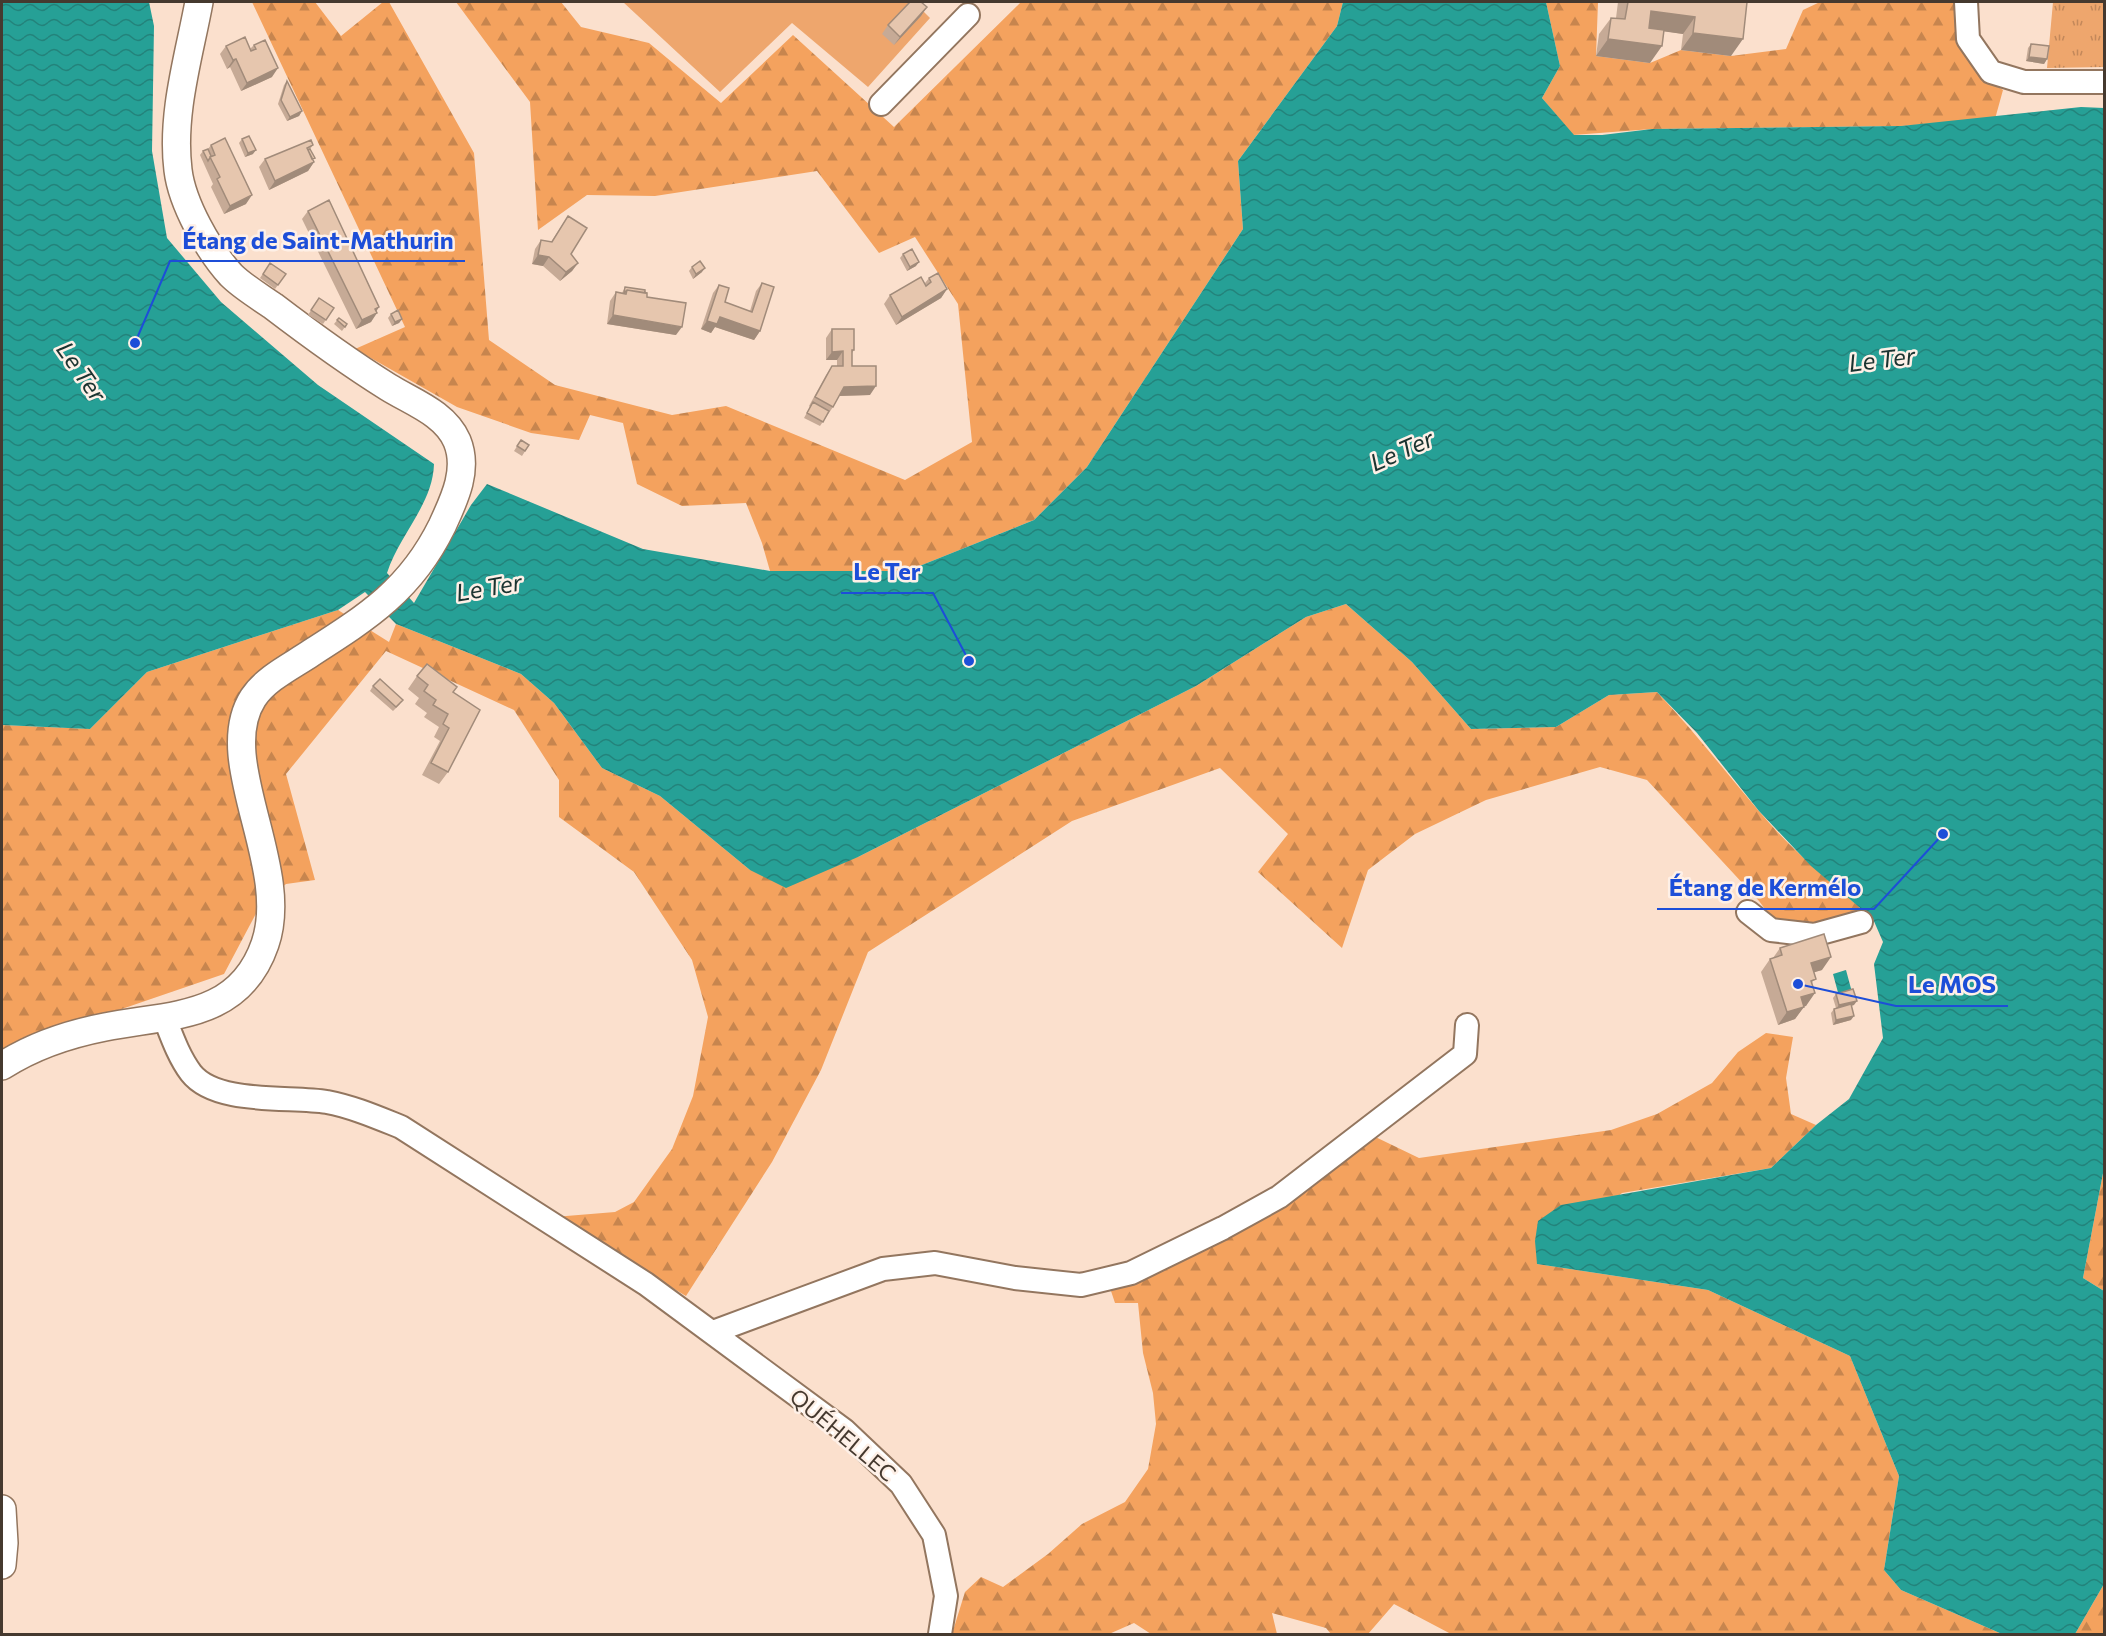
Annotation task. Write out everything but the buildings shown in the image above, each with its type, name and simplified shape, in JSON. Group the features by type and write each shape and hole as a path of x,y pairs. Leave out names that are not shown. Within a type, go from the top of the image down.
{"street":[{"path":"2,1066 42,1045 73,1035 106,1027 189,1014 232,992 256,964 270,924 271,890 266,854 244,768 241,740 244,715 256,694 273,678 377,610 404,585 430,547 455,496 462,468 458,444 445,424 429,410 337,354 232,276 197,226 178,172 178,113 199,2"},
{"path":"1965,2 1968,39 1991,72 2024,82 2104,82"},
{"path":"881,104 968,15"},
{"path":"1748,912 1771,930 1814,935 1861,922"},
{"name":"QUÉHELLEC","path":"165,1019 191,1073 205,1084 237,1095 326,1102 358,1109 401,1127 646,1284 844,1430 900,1484 934,1535 946,1596 940,1635"},
{"path":"713,1332 883,1269 908,1265 935,1263 1057,1284 1102,1282 1131,1273 1223,1228 1279,1197 1465,1054 1467,1025"},
{"path":"2,1509 4,1543 2,1565"}],"green space":[{"path":"252,2 315,2 341,36 383,2 389,2 474,153 489,340 555,385 672,415 726,406 905,480 972,442 958,304 915,237 879,253 817,171 655,196 587,195 538,230 530,102 456,2 561,2 581,27 649,43 721,103 793,35 894,127 1021,2 1343,2 1337,26 1238,161 1243,229 1087,467 1034,520 907,571 770,571 746,503 682,506 637,484 623,423 590,415 579,440 531,433 457,407 355,349 405,327"},
{"path":"623,2 914,2 930,18 868,87 792,23 720,92"},
{"path":"1546,2 1598,2 1596,56 1650,63 1681,50 1731,56 1786,49 1803,10 1820,2 1958,2 1979,74 2003,90 1995,119 1901,126 1652,129 1573,135 1542,98 1560,66"},
{"path":"2053,2 2104,2 2104,67 2047,68"},
{"path":"1346,604 1412,662 1471,729 1556,727 1609,695 1657,692 1784,839 1871,917 1814,935 1777,925 1759,901 1647,780 1600,767 1486,800 1415,834 1368,870 1342,948 1258,872 1288,834 1220,768 1072,821 868,952 821,1070 772,1162 686,1296 554,1217 615,1212 634,1202 672,1149 693,1096 708,1017 692,960 634,872 559,817 559,780 514,710 386,651 286,774 315,880 286,884 260,906 224,974 2,1050 2,725 90,729 147,672 338,610 389,642 396,624 521,674 554,703 602,768 660,796 750,870 858,857 1196,686 1306,617"},
{"path":"1766,1033 1793,1037 1786,1078 1791,1114 1816,1125 1771,1168 1622,1193 1537,1264 1708,1290 1850,1356 1899,1476 1884,1570 1901,1590 2002,1634 1451,1634 1394,1604 1368,1634 1331,1634 1326,1628 1272,1613 1277,1634 1151,1634 1134,1623 1109,1634 952,1634 965,1592 981,1577 1003,1587 1048,1554 1082,1524 1125,1502 1148,1469 1156,1424 1153,1393 1143,1353 1138,1303 1115,1303 1108,1282 1223,1228 1361,1130 1419,1158 1611,1130 1657,1114 1712,1083 1738,1052"},
{"path":"2104,1168 2104,1291 2083,1278"},
{"path":"2104,1584 2104,1634 2075,1634"}],"water":[{"path":"2,2 149,2 154,26 152,151 167,238 221,302 318,385 434,464 428,493 392,559 387,573 414,603 471,505 487,484 643,549 770,571 907,571 1034,520 1087,467 1243,229 1238,161 1337,26 1343,2 1546,2 1560,66 1542,98 1574,135 1602,135 1652,129 1901,126 2081,107 2104,108 2104,1168 2083,1278 2104,1291 2104,1584 2075,1634 2002,1634 1901,1590 1884,1570 1899,1476 1850,1356 1708,1290 1537,1264 1535,1241 1538,1221 1561,1205 1771,1168 1816,1125 1849,1099 1883,1038 1874,964 1883,942 1873,919 1811,866 1759,811 1697,733 1657,692 1609,695 1556,727 1471,729 1412,662 1346,604 1306,617 1196,686 858,857 786,888 750,870 660,796 602,768 554,703 521,674 396,624 365,592 338,610 147,672 90,729 2,725"},
{"path":"1846,970 1853,996 1840,1000 1833,974"}],"place":[{"name":"Étang de Saint-Mathurin","path":"135,343"},
{"name":"Le Ter","path":"969,661"},
{"name":"Étang de Kermélo","path":"1943,834"},
{"name":"Le MOS","path":"1798,984"}]}
